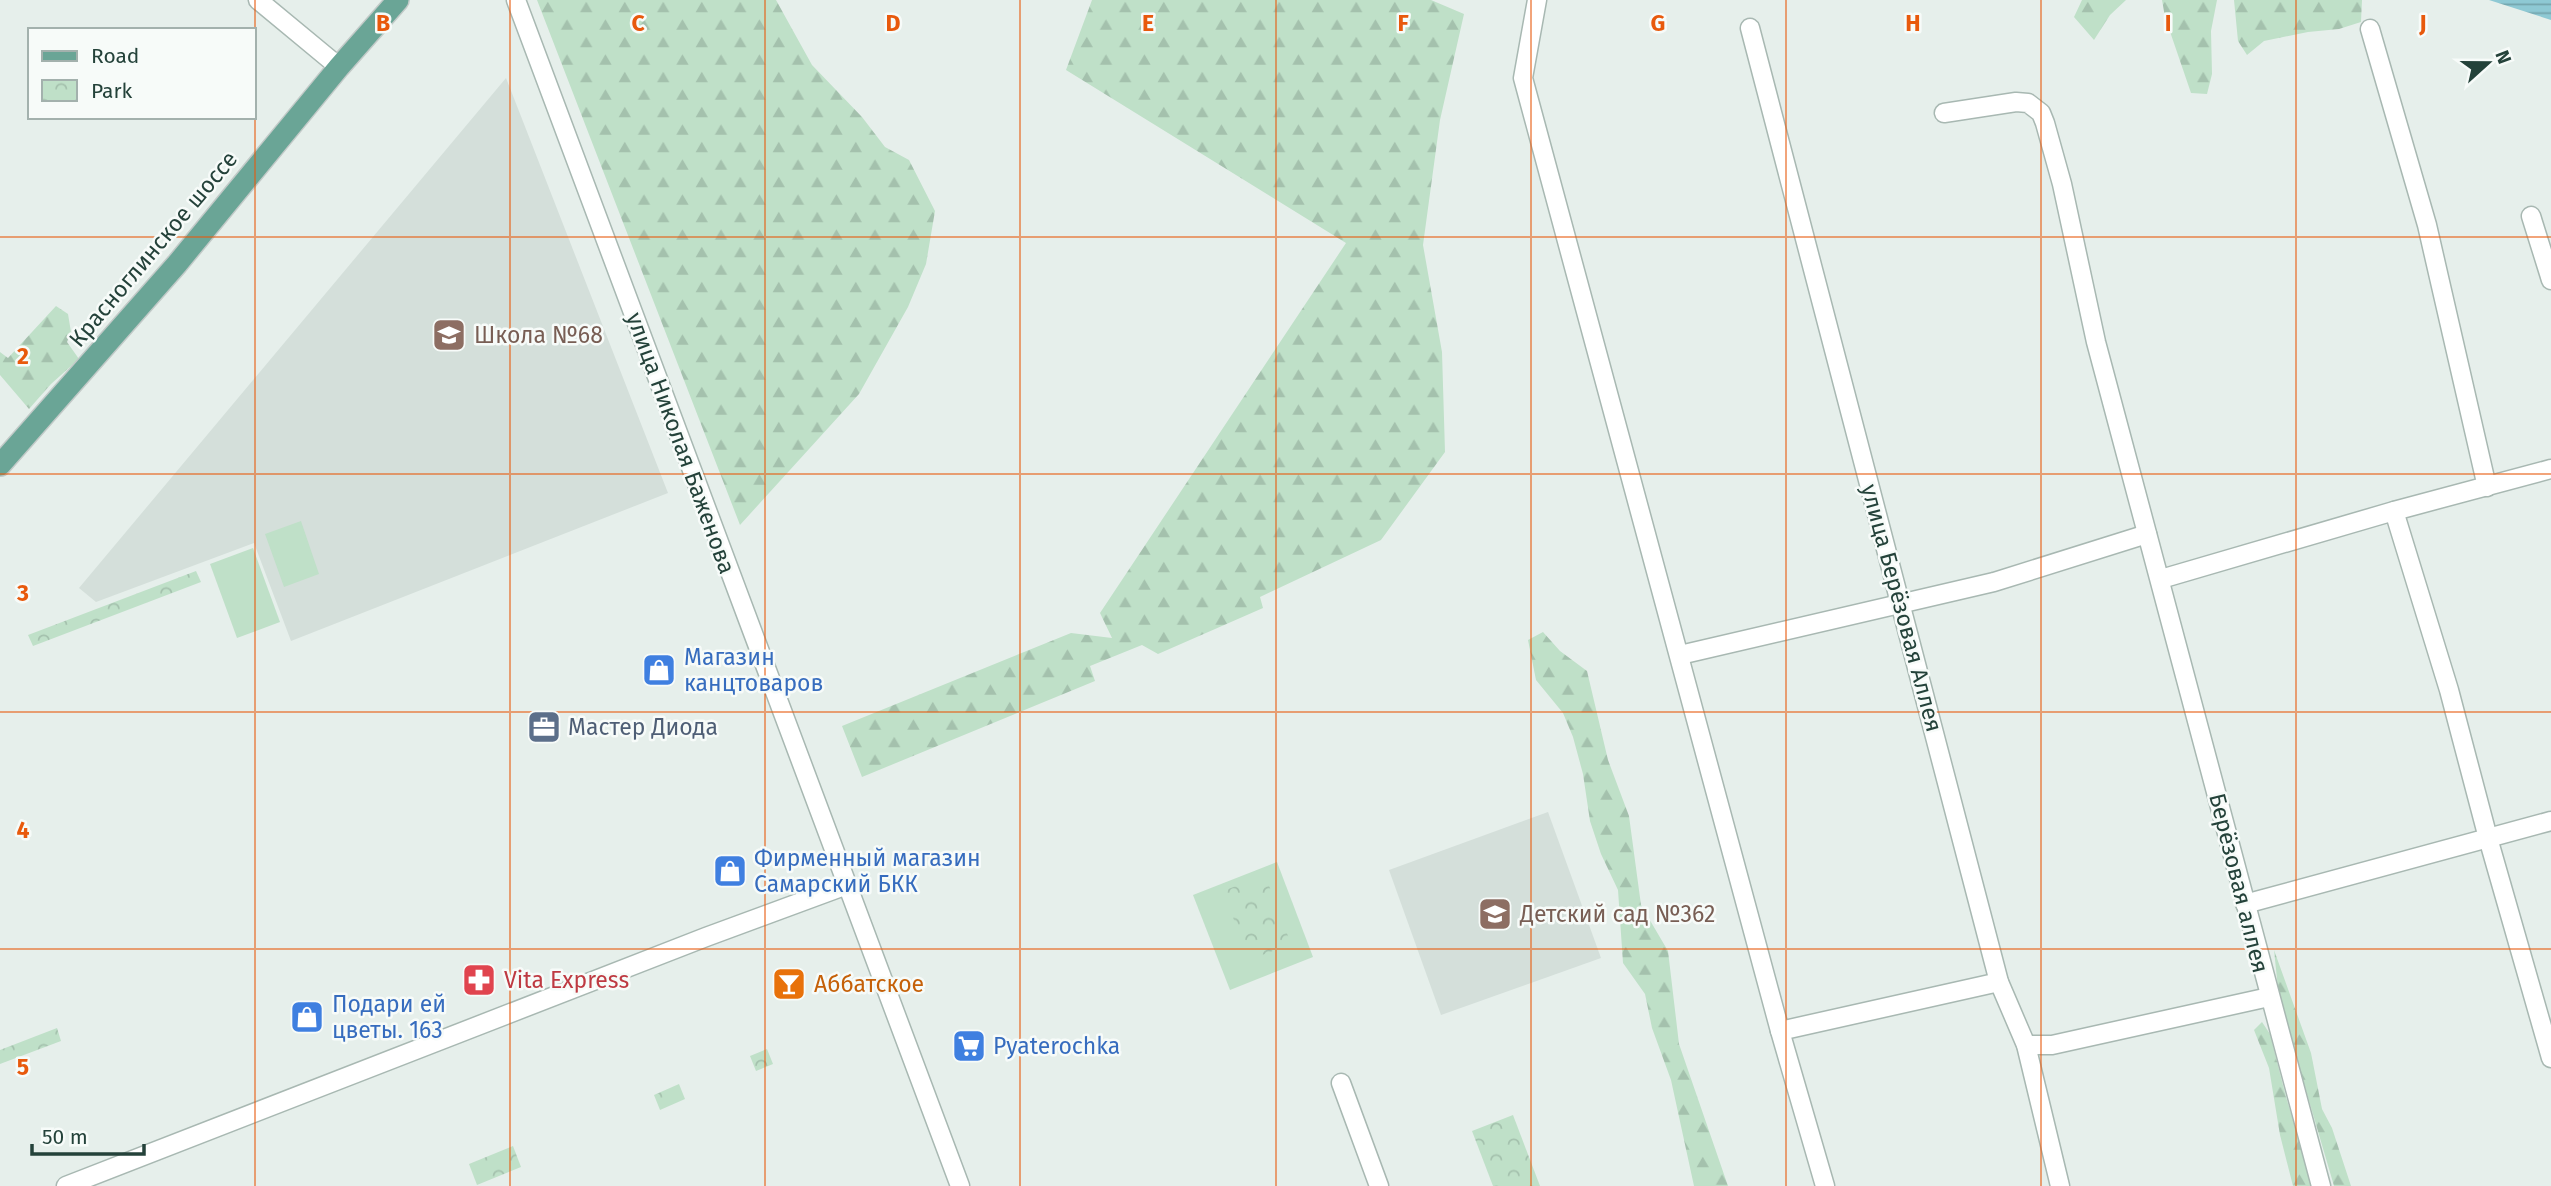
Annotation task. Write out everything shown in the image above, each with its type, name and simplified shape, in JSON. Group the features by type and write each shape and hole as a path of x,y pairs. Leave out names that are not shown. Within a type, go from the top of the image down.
{"main road":[{"name":"Красноглинское шоссе","path":"0,465 177,264 339,67 398,0"}],"street":[{"path":"258,0 339,67"},
{"name":"улица Николая Баженова","path":"516,0 960,1186"},
{"path":"1537,0 1523,78 1780,1031 1825,1186"},
{"name":"улица Берёзовая Аллея","path":"1750,28 1998,982 2026,1045 2060,1186"},
{"path":"2370,29 2427,225 2487,487"},
{"name":"Берёзовая аллея","path":"1944,113 2016,102 2028,103 2041,113 2062,184 2096,342 2321,1186"},
{"path":"2531,216 2551,280"},
{"path":"2161,579 2394,511 2551,469"},
{"path":"2394,511 2449,690 2551,1058"},
{"path":"1680,655 1994,582 2147,534"},
{"path":"2245,904 2551,821"},
{"path":"66,1186 706,937 847,885"},
{"path":"1780,1031 1998,982"},
{"path":"2026,1045 2052,1045 2269,997"},
{"path":"1341,1083 1379,1186"}],"shaded area":[{"name":"Школа №68","path":"506,78 668,493 291,641 254,543 96,602 79,588"},
{"name":"Детский сад №362","path":"1548,812 1601,958 1441,1015 1389,870"}],"green space":[{"path":"537,0 776,0 812,65 862,117 885,147 909,160 935,211 926,264 908,307 859,394 740,525"},
{"path":"1092,0 1431,0 1464,14 1440,120 1423,245 1442,352 1445,452 1381,540 1260,597 1263,608 1158,654 1142,645 1090,666 1095,681 862,777 842,726 1071,633 1112,638 1100,613 1346,243 1066,70"},
{"path":"2082,0 2126,0 2110,15 2094,40 2074,17"},
{"path":"2162,0 2217,0 2211,31 2212,74 2207,94 2191,93 2165,17"},
{"path":"2234,0 2362,0 2361,22 2339,29 2264,41 2247,55 2238,41"},
{"path":"56,306 68,314 71,332 67,342 79,359 51,384 29,409 0,375 0,352 8,358"},
{"path":"301,521 319,574 284,587 265,534"},
{"path":"253,548 280,622 237,638 210,564"},
{"path":"196,571 201,582 33,646 28,635"},
{"path":"1543,632 1560,651 1587,671 1608,760 1629,816 1641,905 1668,951 1679,1044 1728,1186 1694,1186 1671,1080 1652,1028 1645,994 1623,963 1618,890 1601,854 1590,821 1583,774 1573,737 1563,713 1536,680 1528,640"},
{"path":"1277,862 1313,957 1230,990 1193,895"},
{"path":"1265,875 1291,944 1249,960 1223,891"},
{"path":"2274,950 2311,1053 2322,1109 2332,1128 2351,1186 2334,1186 2279,998"},
{"path":"2262,1022 2270,1034 2313,1186 2293,1186 2280,1135 2269,1068 2254,1030"},
{"path":"57,1028 61,1041 0,1064 0,1050"},
{"path":"767,1049 773,1064 756,1071 750,1056"},
{"path":"679,1084 685,1099 660,1110 654,1095"},
{"path":"1513,1115 1540,1186 1493,1186 1472,1131"},
{"path":"513,1146 521,1167 477,1185 469,1164"}],"water":[{"path":"2489,0 2551,0 2551,20"}],"place":[{"name":"Школа №68","path":"449,335"},
{"name":"Магазин канцтоваров","path":"659,670"},
{"name":"Мастер Диода","path":"544,727"},
{"name":"Фирменный магазин Самарский БКК","path":"730,871"},
{"name":"Детский сад №362","path":"1495,914"},
{"name":"Vita Express","path":"479,980"},
{"name":"Аббатское","path":"789,984"},
{"name":"Подари ей цветы. 163","path":"307,1017"},
{"name":"Pyaterochka","path":"969,1046"}]}
